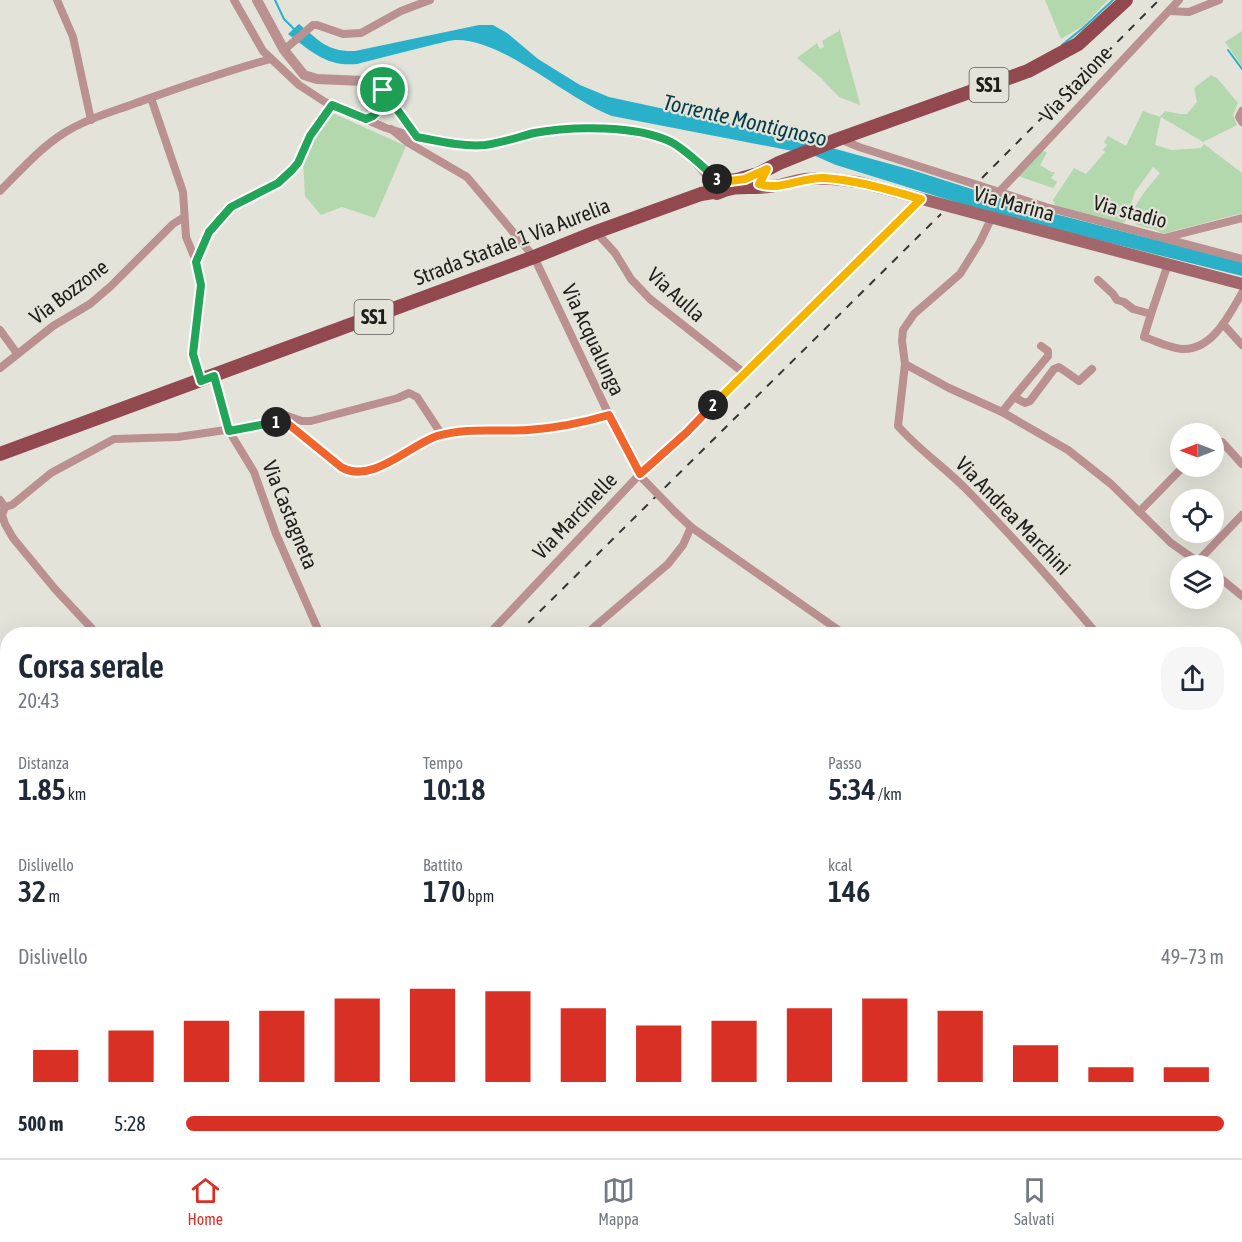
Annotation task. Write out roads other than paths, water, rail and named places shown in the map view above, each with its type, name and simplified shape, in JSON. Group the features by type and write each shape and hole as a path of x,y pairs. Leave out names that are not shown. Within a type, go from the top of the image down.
{"main road":[{"name":"Strada Statale 1 Via Aurelia","path":"0,454 534,258 712,187 717,193 723,189 741,186 759,179 800,155 838,139 1036,67 1078,44 1126,0"},
{"name":"Via Marina","path":"759,179 774,187 804,179 822,178 858,182 1242,284"}],"street":[{"path":"57,0 72,37 91,120"},
{"path":"234,0 263,51 299,85 313,96 391,129 417,137 484,145 561,129 609,129 639,133 670,141 687,152 698,164 712,187"},
{"path":"257,0 304,75 316,80 374,82 383,90 417,137"},
{"path":"287,48 309,27 317,25 343,34 362,33 401,11 430,0"},
{"name":"Via Stazione","path":"999,192 1179,0"},
{"path":"1170,11 1189,12 1219,0"},
{"path":"0,191 47,144 65,132 91,120 222,72 271,59"},
{"path":"366,119 373,116 383,106 383,90"},
{"name":"Via Castagneta","path":"151,98 183,192 186,237 196,262 201,285 193,354 208,379 229,431 254,472 276,534 317,627"},
{"path":"196,262 209,232 231,207 278,183 298,163 307,142 332,105"},
{"path":"1242,111 1239,117 1242,122"},
{"name":"Via Acqualunga","path":"391,129 407,142 467,177 534,258 609,415 642,478 691,527 834,627"},
{"name":"Via stadio","path":"838,139 1046,207 1242,259"},
{"name":"Via Marcinelle","path":"496,627 744,373 921,199"},
{"name":"Via Bozzone","path":"0,368 53,326 90,304 173,224 184,217"},
{"path":"1160,239 1242,218"},
{"path":"991,219 960,274 908,320 903,330 902,341 905,364 932,380 1002,412 1068,450 1111,484 1171,543 1189,555"},
{"name":"Via Aulla","path":"596,232 615,253 631,279 650,299 744,373"},
{"path":"1168,264 1144,337 1182,349 1202,345 1223,324 1242,293"},
{"path":"1098,280 1117,300 1133,309 1151,314"},
{"path":"1223,324 1242,345"},
{"path":"0,330 19,353"},
{"path":"1002,412 1048,356 1048,351 1041,346"},
{"name":"Via Andrea Marchini","path":"905,364 898,426 963,486 1044,572 1090,627"},
{"path":"1014,396 1025,403 1030,401 1054,369 1059,367 1078,381 1092,369"},
{"path":"279,413 302,421 311,421 409,393 417,397 442,435"},
{"path":"90,627 55,589 13,538 4,524 2,504 12,505 51,473 114,439 178,437 229,431 271,422 287,423 341,467 349,472 359,473 377,468 417,445 442,435 470,429 525,430 567,427 609,415"},
{"path":"1224,444 1242,464"},
{"path":"1139,512 1173,477"},
{"path":"1208,555 1242,515"},
{"path":"594,627 668,564 683,545 691,527"},
{"path":"1224,581 1242,596"}],"water":[{"path":"299,24 319,40 337,50 345,51 355,51 479,25 493,25 507,33 538,59 580,85 609,97 785,135 912,170 1028,207 1242,262 1242,276 991,213 836,165 813,155 612,116 574,96 513,58 493,48 473,42 452,40 357,64 336,63 312,52 288,34"}],"waterway":[{"name":"Torrente Montignoso","path":"275,0 284,19 294,29"},
{"path":"1062,45 1113,0"},
{"path":"1228,50 1242,69"}],"railway":[{"path":"982,178 1159,0"},
{"path":"524,627 941,214"}]}
